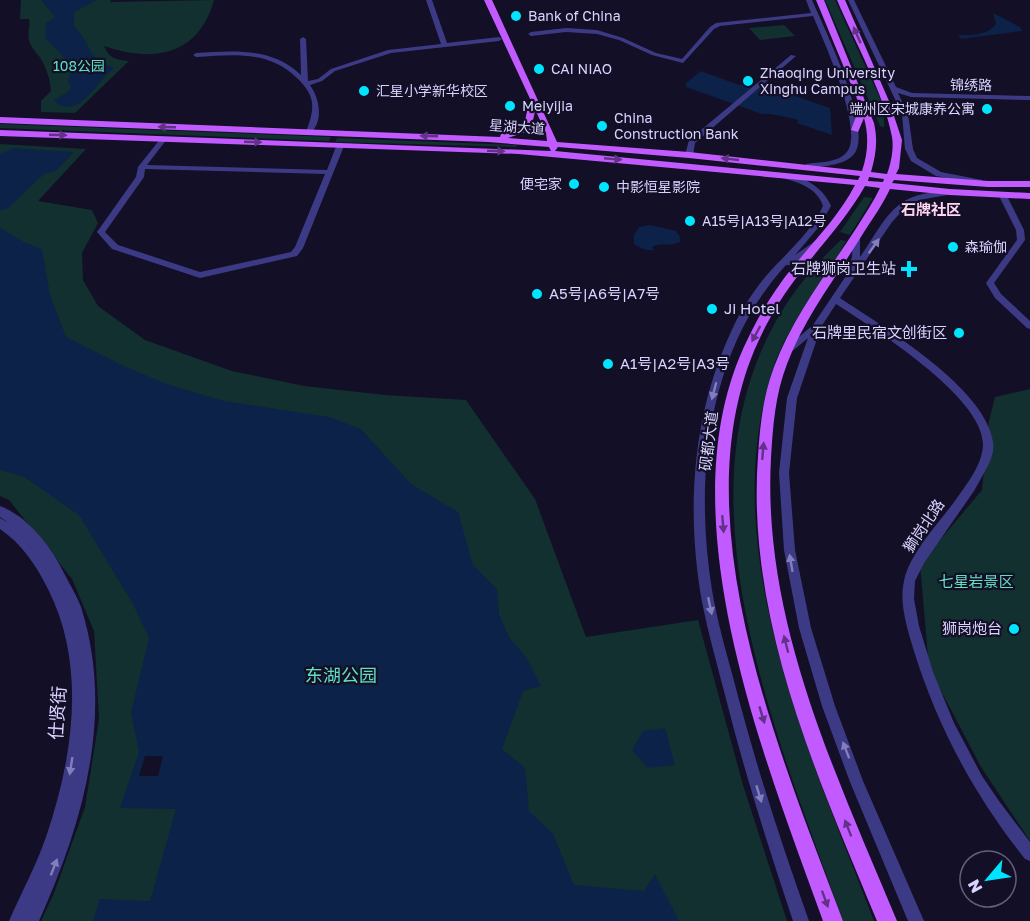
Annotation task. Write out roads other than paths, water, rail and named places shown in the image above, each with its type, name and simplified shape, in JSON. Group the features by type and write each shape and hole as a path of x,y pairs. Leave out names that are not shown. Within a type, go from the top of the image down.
{"main road":[{"path":"480,0 553,143 549,154"},
{"path":"488,0 535,110 542,142 549,154"},
{"name":"砚都大道","path":"820,0 864,106 871,127 873,152 864,178 774,383 762,472 765,538 770,576 804,708 854,844 887,921"},
{"name":"砚都大道","path":"833,921 782,779 749,670 727,557 722,483 727,424 739,374 750,344 784,285 838,236 889,181 896,152 894,128 881,91 842,0"},
{"path":"855,130 864,106"},
{"path":"488,139 524,131 528,128 535,110"},
{"name":"星湖大道","path":"0,120 542,142 809,166 864,178"},
{"path":"871,127 894,128"},
{"name":"星湖大道","path":"0,133 549,154 782,175 864,178 950,192 1030,196"},
{"path":"762,162 768,167 766,173"},
{"name":"星湖大道","path":"889,181 1030,184"},
{"path":"988,184 985,188 998,195"}],"street":[{"path":"429,0 444,44"},
{"path":"809,0 838,69 855,130 855,142 848,155 838,160 809,166"},
{"path":"842,0 862,23"},
{"path":"850,0 880,65 894,89 904,114 909,149 914,159 939,174 988,184"},
{"path":"531,34 566,30 597,32 654,54 683,62 718,24 815,14"},
{"path":"303,39 305,84"},
{"path":"305,84 320,81 333,70 390,51 499,39"},
{"path":"196,56 248,53 266,55 292,68 314,96 317,106 309,132"},
{"path":"690,155 692,142 794,56"},
{"path":"292,68 305,64"},
{"path":"880,65 881,91"},
{"path":"838,69 857,89"},
{"path":"894,89 911,94"},
{"path":"898,99 911,94"},
{"name":"锦绣路","path":"911,94 1030,98"},
{"path":"163,139 142,167 140,177 101,232 115,247 200,275 294,254 299,248 340,146"},
{"path":"142,167 329,172"},
{"path":"782,175 817,190 822,195 826,206 781,268 762,286 729,346 718,376 707,421 703,451 700,528 706,589 733,704 765,815 801,921"},
{"path":"916,921 830,708 804,624 790,555 783,501 784,451 796,383 817,326 850,274 874,246 899,208 920,198 950,192"},
{"path":"998,195 1020,230 1021,240 990,283 998,296 1030,326"},
{"path":"781,268 838,236 856,257 850,274"},
{"name":"獅岗北路","path":"835,299 938,374 961,394 984,427 989,454 981,473 921,555 909,582 908,598 925,666 958,748 987,798 1030,854"},
{"path":"786,353 817,326"},
{"path":"0,511 13,518 42,546 64,580 81,620 89,666 90,712 81,775 65,836 32,921"},
{"name":"仕贤街","path":"0,524 33,553 55,585 71,625 79,670 79,714 69,777 52,840 17,921"}],"water":[{"path":"41,0 97,0 74,12 74,26 93,55 104,64 114,68 87,97 71,107 62,106 54,100 68,92 71,86 68,82 72,66 45,38 46,23 55,17"},
{"path":"993,13 1020,27 1022,31 961,39 958,35 988,31 996,24"},
{"path":"701,71 739,85 748,83 758,87 761,84 830,108 832,135 797,123 798,120 762,114 686,87 686,83"},
{"path":"13,148 74,152 56,171 44,174 7,209 0,210 0,154"},
{"path":"650,225 676,231 680,242 652,247 654,250 643,249 634,244 634,235 639,227"},
{"name":"东湖公园","path":"0,228 42,249 50,295 66,337 126,367 167,384 224,401 329,417 361,429 411,484 458,512 473,565 497,589 499,614 509,637 526,657 541,686 523,691 502,749 525,768 529,811 553,834 574,885 644,891 655,874 679,921 93,921 100,899 150,901 176,809 120,808 139,752 131,713 149,638 133,604 79,515 24,477 0,470"},
{"path":"665,728 675,765 648,768 632,750 643,731"}],"place":[{"name":"Bank of China","path":"516,16"},
{"name":"CAI NIAO","path":"539,69"},
{"name":"Zhaoqing University Xinghu Campus","path":"748,81"},
{"name":"汇星小学新华校区","path":"364,91"},
{"name":"Meiyijia","path":"510,106"},
{"name":"端州区宋城康养公寓","path":"987,109"},
{"name":"China Construction Bank","path":"602,126"},
{"name":"便宅家","path":"574,184"},
{"name":"中影恒星影院","path":"604,187"},
{"name":"A15号|A13号|A12号","path":"690,221"},
{"name":"森瑜伽","path":"953,247"},
{"name":"石牌狮岗卫生站","path":"909,269"},
{"name":"A5号|A6号|A7号","path":"537,294"},
{"name":"Ji Hotel","path":"712,309"},
{"name":"石牌里民宿文创街区","path":"959,333"},
{"name":"A1号|A2号|A3号","path":"608,364"},
{"name":"狮岗炮台","path":"1014,629"}],"district":[{"name":"石牌社区","path":"931,210"}],"park label":[{"name":"108公园","path":"79,66"},
{"name":"七星岩景区","path":"976,582"}]}
